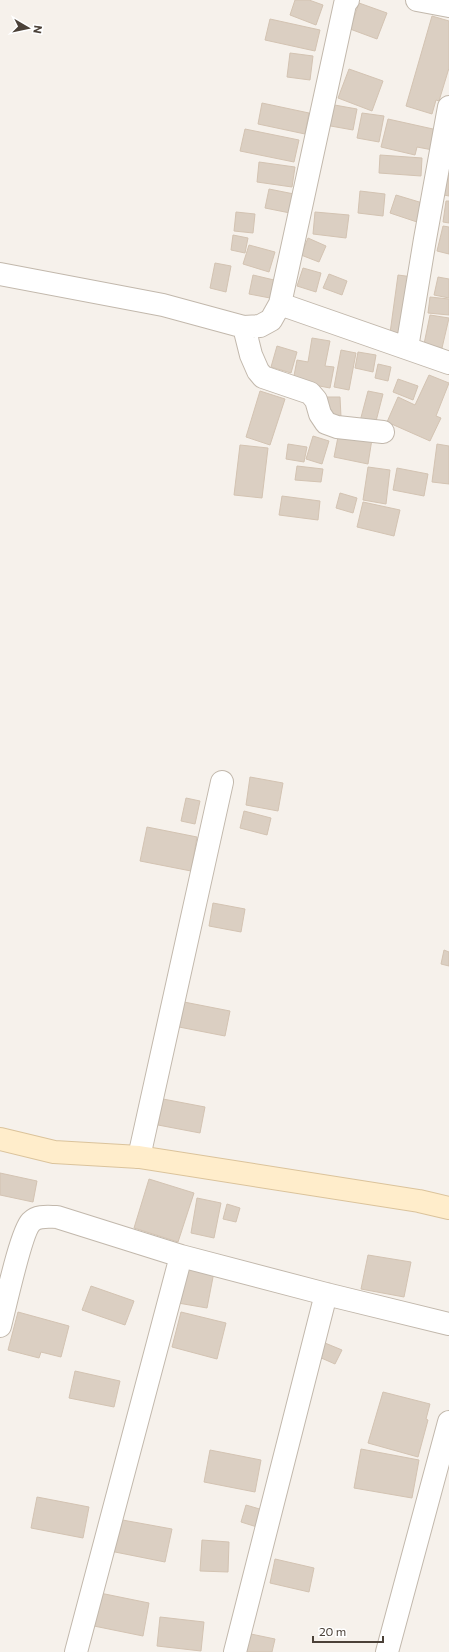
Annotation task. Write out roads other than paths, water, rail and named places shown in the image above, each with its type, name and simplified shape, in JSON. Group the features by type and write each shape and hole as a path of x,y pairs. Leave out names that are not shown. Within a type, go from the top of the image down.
{"main road":[{"path":"0,1139 54,1152 140,1156 412,1200 449,1208"}],"street":[{"path":"0,274 163,305 244,327 260,326 271,320 280,304 348,0"},
{"path":"417,0 449,6"},
{"path":"407,348 424,239 449,107"},
{"path":"280,304 449,363"},
{"path":"244,327 251,355 258,371 263,377 310,393 316,400 320,414 326,423 337,427 383,432"},
{"path":"140,1156 222,782"},
{"path":"0,1326 23,1237 31,1222 44,1216 57,1217 181,1256 449,1324"},
{"path":"76,1652 181,1256"},
{"path":"235,1652 326,1294"},
{"path":"387,1652 449,1422"}]}
